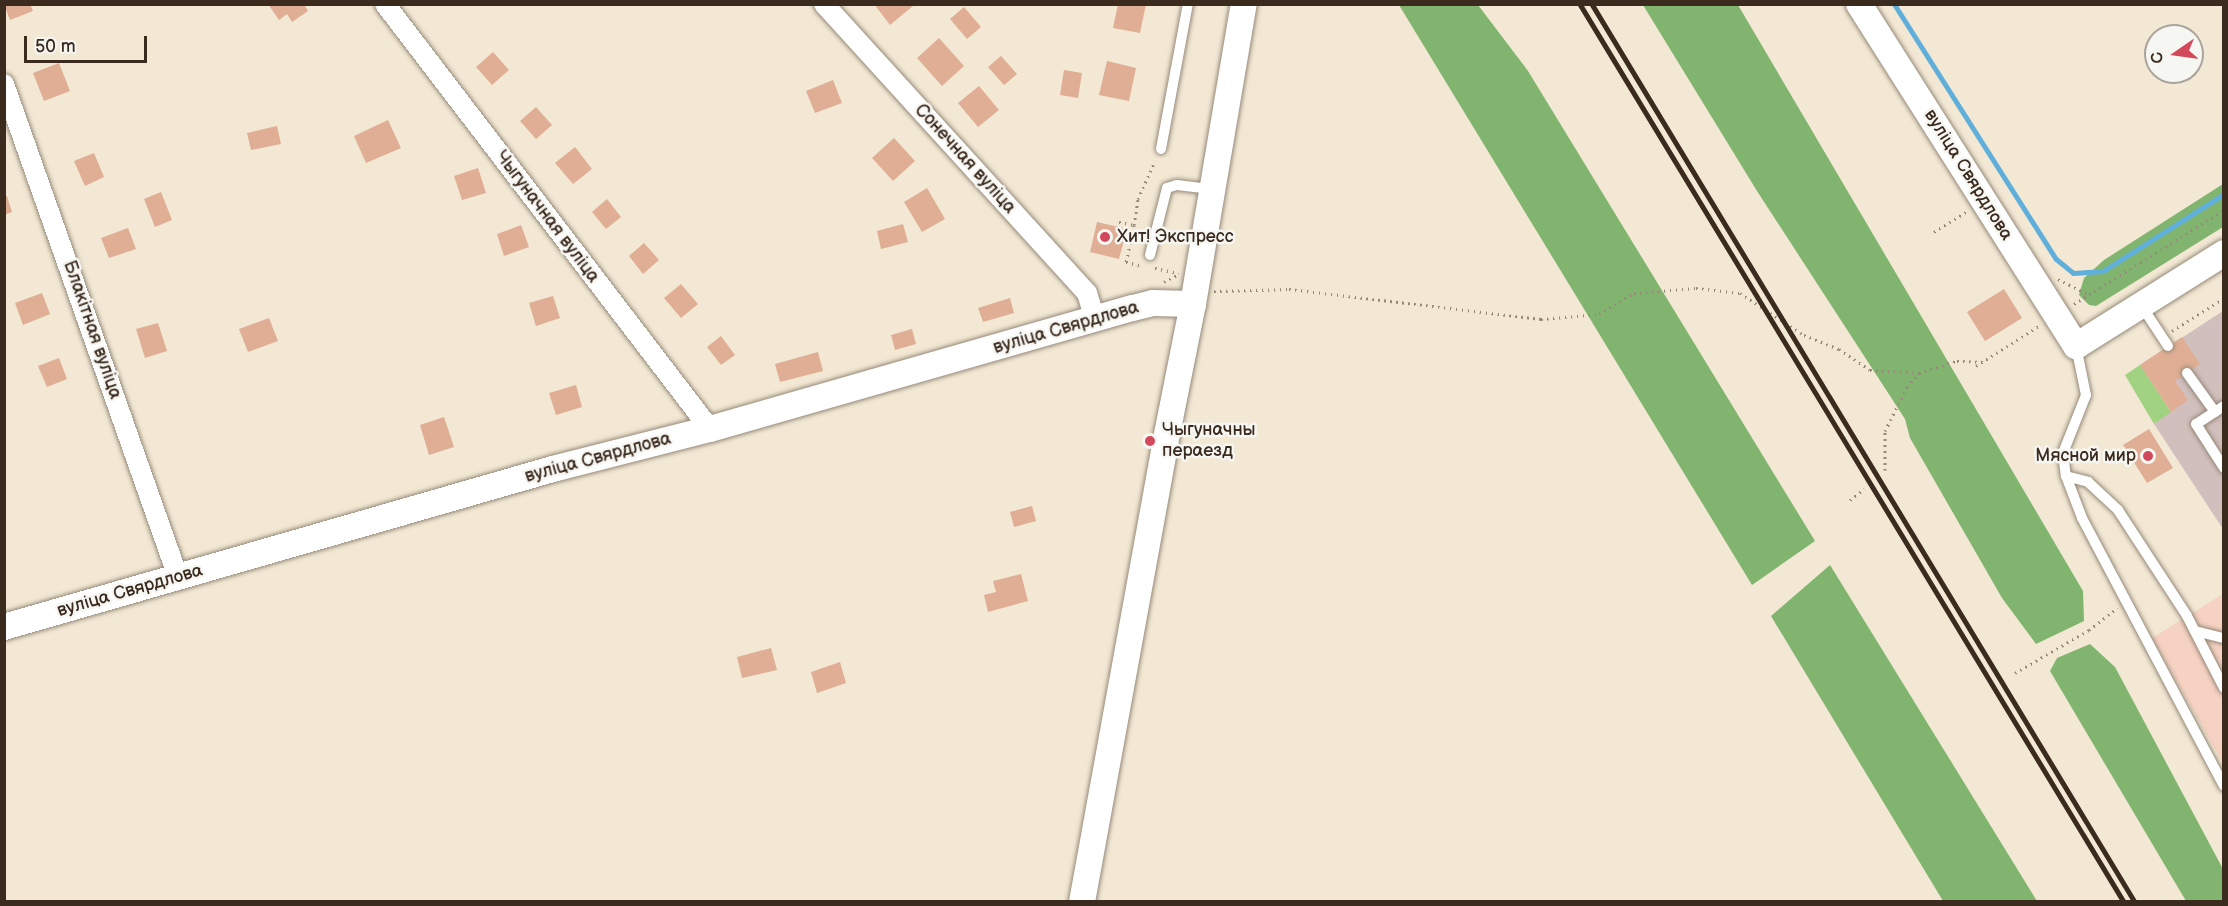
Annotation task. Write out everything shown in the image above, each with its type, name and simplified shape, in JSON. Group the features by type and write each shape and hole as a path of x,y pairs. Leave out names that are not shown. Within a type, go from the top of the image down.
{"street":[{"name":"Чыгуначная вуліца","path":"385,4 710,429"},
{"name":"Сонечная вуліца","path":"824,4 1087,292 1095,320"},
{"path":"1082,902 1165,444 1201,297 1211,189 1244,4"},
{"name":"вуліца Свярдлова","path":"1859,4 2076,346"},
{"name":"Блакітная вуліца","path":"4,84 178,577"},
{"path":"2076,346 2223,253"},
{"name":"вуліца Свярдлова","path":"4,627 553,469 710,429 1153,303 1201,297"}],"lane":[{"path":"1161,149 1188,4"},
{"path":"1150,255 1167,188 1177,185 1211,189"},
{"path":"2141,305 2166,341"},
{"path":"2076,346 2086,395 2064,453 2066,476 2082,518 2223,786"},
{"path":"2187,373 2219,409 2196,424 2223,468"},
{"path":"2066,476 2088,482 2118,510 2195,631 2223,688"},
{"path":"2195,631 2223,638"}],"path":[{"path":"1134,225 1138,199 1161,149"},
{"path":"1976,366 2223,210"},
{"path":"2058,279 2088,294"},
{"path":"1201,297 1289,289 1541,319 1599,314 1634,293 1696,288 1740,293 1803,335 1839,349 1870,370 1919,373 1957,361 1983,362"},
{"path":"2166,341 2223,298"},
{"path":"1885,470 1885,431 1907,387 1919,373"},
{"path":"1850,500 1864,489"},
{"path":"2015,673 2089,630 2126,600"}],"shaded area":[{"path":"2223,311 2223,529 2154,424 2171,411 2140,365"},
{"path":"2223,594 2223,763 2152,638"}],"green space":[{"path":"1399,5 1478,5 1528,71 1815,541 1752,585"},
{"path":"1643,5 1738,5 2083,591 2084,621 2036,644 2002,598 1910,438 1905,419 1757,191"},
{"path":"2223,184 2223,227 2096,306 2089,305 2079,295 2084,278 2104,260"},
{"path":"2140,365 2171,412 2154,424 2125,375"},
{"path":"1830,565 2037,901 1943,901 1771,616"},
{"path":"2090,644 2115,667 2223,869 2223,901 2186,901 2050,671 2057,658"}],"building":[{"path":"4,4 30,4 33,11 10,20"},
{"path":"268,4 304,4 308,11 292,22 287,14 279,20"},
{"path":"874,4 912,4 913,6 890,25"},
{"path":"1118,4 1146,4 1140,33 1113,28"},
{"path":"964,7 981,27 967,39 950,19"},
{"path":"939,38 964,66 942,86 917,58"},
{"path":"493,52 509,70 492,85 476,67"},
{"path":"1001,56 1017,74 1004,85 988,67"},
{"path":"1107,61 1136,68 1129,101 1099,95"},
{"path":"59,63 70,91 44,101 33,73"},
{"path":"1064,70 1082,73 1078,98 1060,95"},
{"path":"833,80 842,103 815,113 806,91"},
{"path":"979,86 999,110 978,127 958,103"},
{"path":"536,107 552,125 536,139 520,121"},
{"path":"388,120 401,148 366,163 354,136"},
{"path":"277,126 281,144 251,150 247,133"},
{"path":"894,138 915,161 893,181 872,158"},
{"path":"575,147 592,169 573,184 555,163"},
{"path":"94,153 104,177 85,186 74,161"},
{"path":"478,168 486,193 462,200 454,176"},
{"path":"927,188 945,219 922,232 904,202"},
{"path":"161,192 172,220 155,227 144,199"},
{"path":"4,196 7,196 12,212 4,215"},
{"path":"607,199 621,217 606,229 592,212"},
{"path":"1097,222 1127,229 1119,259 1090,252"},
{"path":"903,224 908,242 881,249 877,231"},
{"path":"521,225 529,247 504,256 497,234"},
{"path":"128,228 136,249 109,258 101,238"},
{"path":"644,243 659,260 643,274 629,256"},
{"path":"681,284 698,304 681,318 664,298"},
{"path":"2004,289 2022,318 1985,341 1967,312"},
{"path":"42,293 50,314 23,325 15,303"},
{"path":"553,296 560,318 536,326 529,303"},
{"path":"1010,298 1014,313 983,322 978,308"},
{"path":"269,318 278,341 248,352 239,329"},
{"path":"158,323 167,351 145,358 136,329"},
{"path":"912,329 916,344 895,350 891,335"},
{"path":"721,336 735,355 721,365 707,347"},
{"path":"2182,337 2200,364 2175,381 2188,400 2171,412 2140,365"},
{"path":"818,352 823,371 780,382 775,364"},
{"path":"59,358 67,379 47,387 38,366"},
{"path":"576,385 582,407 556,415 549,393"},
{"path":"444,417 454,447 429,455 420,425"},
{"name":"Мясной мир","path":"2149,429 2173,468 2147,483 2123,445"},
{"path":"1032,506 1036,521 1014,527 1010,512"},
{"path":"1021,574 1028,601 988,612 984,595 996,592 993,581"},
{"path":"771,648 777,670 742,678 737,657"},
{"path":"840,662 846,683 817,693 811,672"}],"waterway":[{"path":"1894,4 2056,259 2073,273 2103,271 2224,194"}],"railway":[{"path":"1580,4 2124,902"},
{"path":"1592,4 2135,902"}],"place":[{"name":"Хит! Экспресс","path":"1105,237"},
{"name":"Чыгуначны пераезд","path":"1150,441"},
{"name":"Мясной мир","path":"2148,456"}]}
